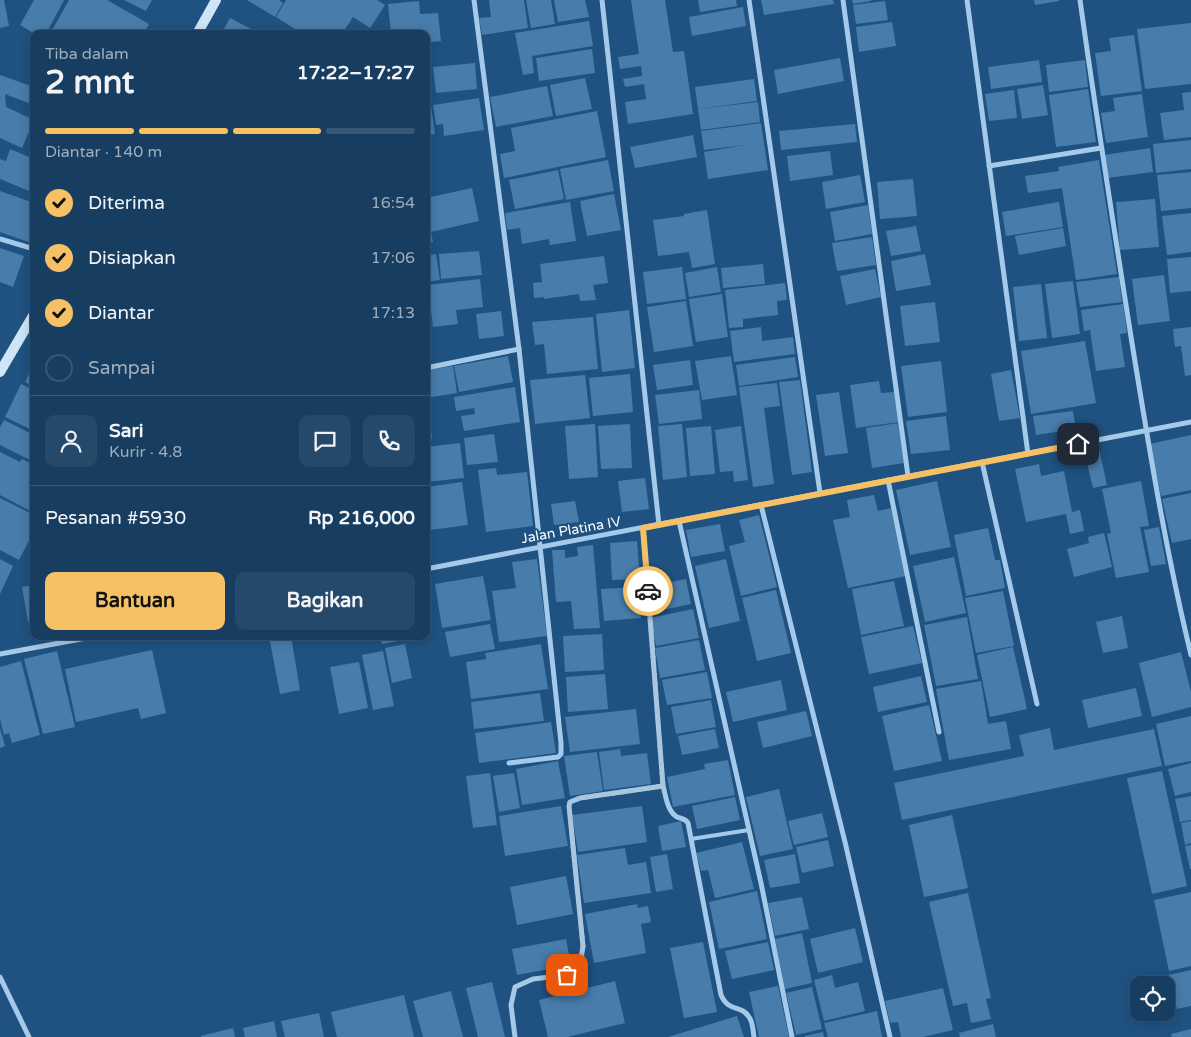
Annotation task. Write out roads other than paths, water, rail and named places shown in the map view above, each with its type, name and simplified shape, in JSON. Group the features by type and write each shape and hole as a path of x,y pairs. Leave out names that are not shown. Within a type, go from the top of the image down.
{"street":[{"path":"199,30 216,0"},
{"path":"474,0 519,349 561,754 551,759 508,763"},
{"path":"602,0 659,525"},
{"path":"749,0 820,493"},
{"path":"843,0 908,476"},
{"path":"967,0 1028,454"},
{"path":"1080,0 1101,148 1146,430 1178,603 1191,655"},
{"path":"989,166 1101,148"},
{"path":"0,239 30,248"},
{"path":"0,372 30,321"},
{"path":"430,367 519,349"},
{"name":"Jalan Platina IV","path":"430,568 1191,422"},
{"path":"982,462 1037,704"},
{"path":"888,480 939,732"},
{"path":"761,505 845,842 890,1037"},
{"path":"679,521 749,830 792,1037"},
{"path":"643,528 663,786 671,812 678,817 686,819 688,823 721,996 728,1006 740,1009 748,1015 754,1037"},
{"path":"0,654 75,640"},
{"path":"515,1037 511,1005 515,987 533,979 567,975 580,966 583,946 570,802 580,798 663,786"},
{"path":"0,977 29,1037"}],"lane":[{"path":"691,839 749,830"}]}
